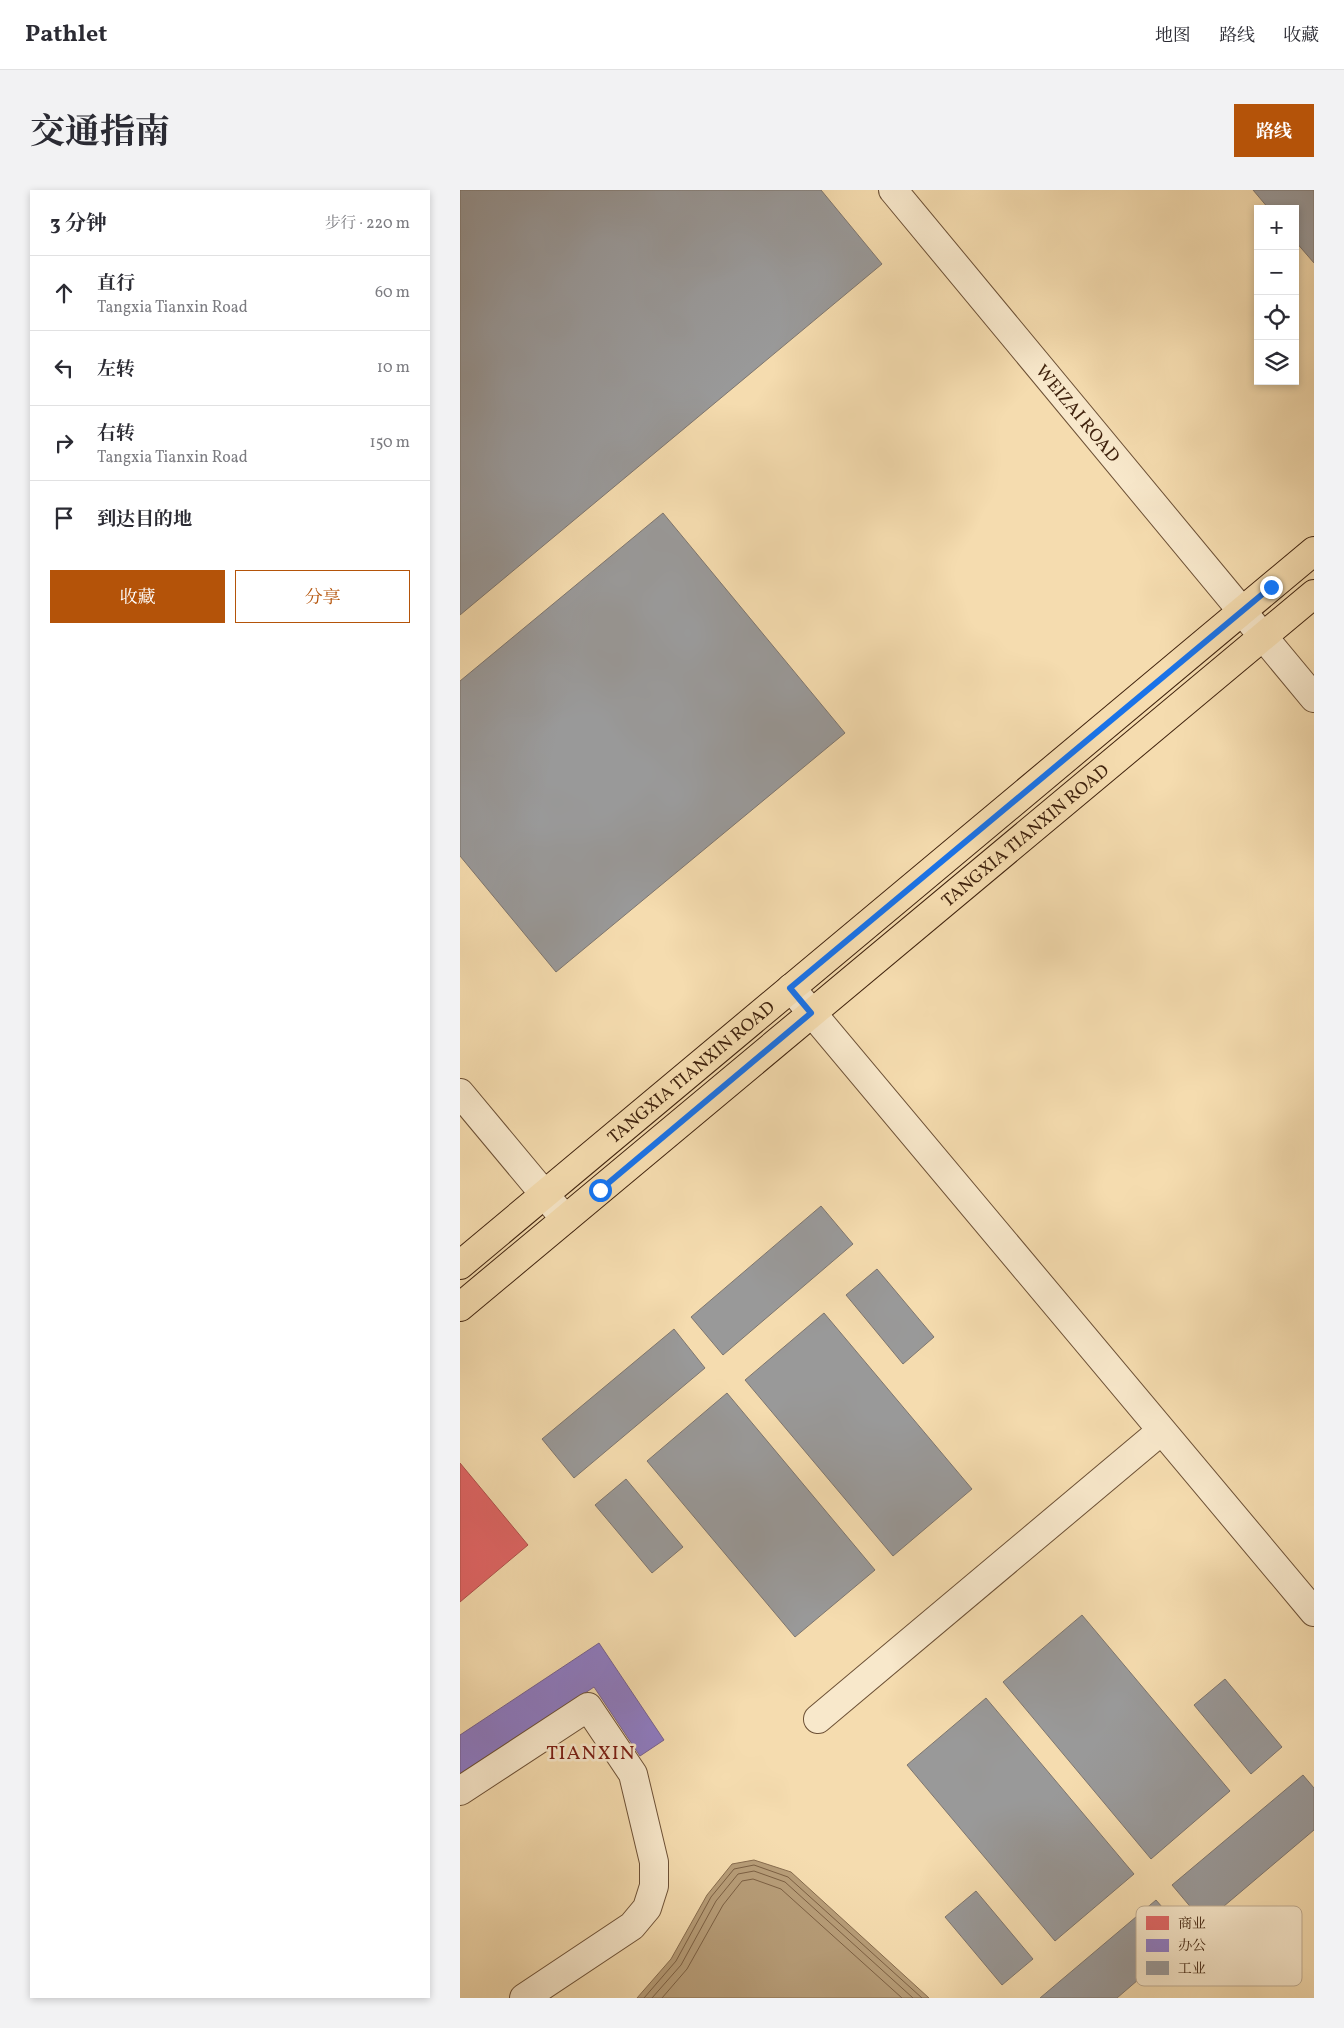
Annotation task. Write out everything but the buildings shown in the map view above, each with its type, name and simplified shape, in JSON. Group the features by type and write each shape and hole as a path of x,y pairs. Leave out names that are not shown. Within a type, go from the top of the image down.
{"main road":[{"name":"TANGXIA TIANXIN ROAD","path":"460,1265 1314,551"},
{"name":"TANGXIA TIANXIN ROAD","path":"460,1307 1314,594"}],"street":[{"name":"WEIZAI ROAD","path":"893,190 1314,698"},
{"path":"790,988 1314,1612"},
{"path":"460,1093 565,1219"},
{"path":"818,1719 1161,1431"},
{"path":"460,1791 588,1707 633,1774 654,1862 654,1886 647,1908 632,1926 524,1998"}],"water":[{"path":"754,1860 791,1872 929,1998 637,1998 671,1959 707,1895 732,1864"}],"district":[{"name":"TIANXIN","path":"591,1752"}],"route":[{"path":"600,1190 811,1013 790,988 1271,587"}]}
